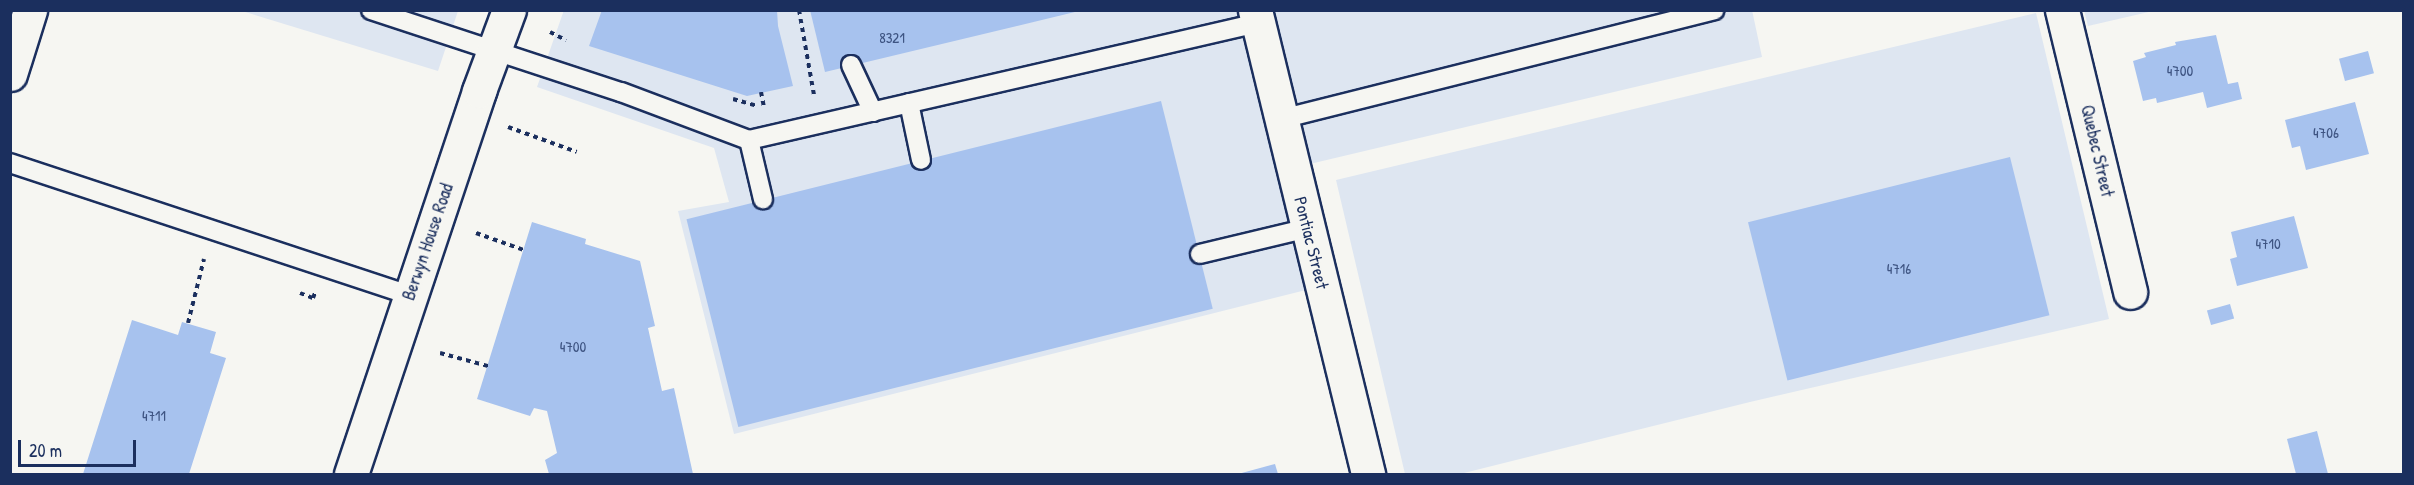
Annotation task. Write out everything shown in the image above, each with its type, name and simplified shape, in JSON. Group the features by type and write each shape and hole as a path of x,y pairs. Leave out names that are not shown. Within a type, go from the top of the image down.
{"street":[{"path":"10,74 30,10"},
{"name":"Berwyn House Road","path":"351,474 410,295 509,10"},
{"name":"Quebec Street","path":"2062,10 2130,292"},
{"name":"Pontiac Street","path":"1256,17 1368,474"}],"lane":[{"path":"376,11 398,14 749,140 909,104 1256,17"},
{"path":"1281,119 1713,11"},
{"path":"851,65 873,112"},
{"path":"909,104 921,160"},
{"path":"749,140 763,199"},
{"path":"10,163 410,295"},
{"path":"1200,254 1308,228"}],"path":[{"path":"799,10 819,124"},
{"path":"508,127 576,152"},
{"path":"188,323 211,229"},
{"path":"476,233 524,250"},
{"path":"440,353 488,366"}],"shaded area":[{"path":"564,10 1752,10 1762,57 1276,172 1306,290 734,434 678,211 729,202 714,148 537,87"},
{"path":"2084,10 2153,10 2153,11 2088,26"},
{"path":"242,11 458,11 438,71"},
{"path":"2036,13 2109,319 1750,402 1460,474 1405,474 1336,180"}],"building":[{"path":"602,10 777,10 778,26 793,86 747,96 589,46"},
{"path":"810,10 1079,10 1079,11 825,72"},
{"path":"2216,35 2228,84 2238,82 2242,99 2207,108 2203,92 2157,103 2156,98 2143,101 2133,61 2146,57 2144,53 2176,45 2175,42"},
{"path":"2368,51 2374,73 2345,81 2339,59"},
{"path":"1161,101 1213,309 738,427 687,219"},
{"path":"2355,102 2369,154 2306,170 2300,146 2292,148 2285,120"},
{"path":"2010,157 2049,315 1787,380 1748,222"},
{"path":"2294,216 2308,268 2237,286 2230,259 2237,257 2231,232"},
{"path":"532,222 586,239 585,244 640,261 655,326 648,328 662,391 674,388 693,474 549,474 545,460 557,453 547,411 534,408 530,416 477,399"},
{"path":"2230,304 2234,318 2211,325 2207,311"},
{"path":"132,320 178,335 182,322 216,332 210,353 226,358 189,474 83,474"},
{"path":"2317,431 2328,474 2296,474 2287,439"},
{"path":"1275,464 1278,474 1238,474"}]}
